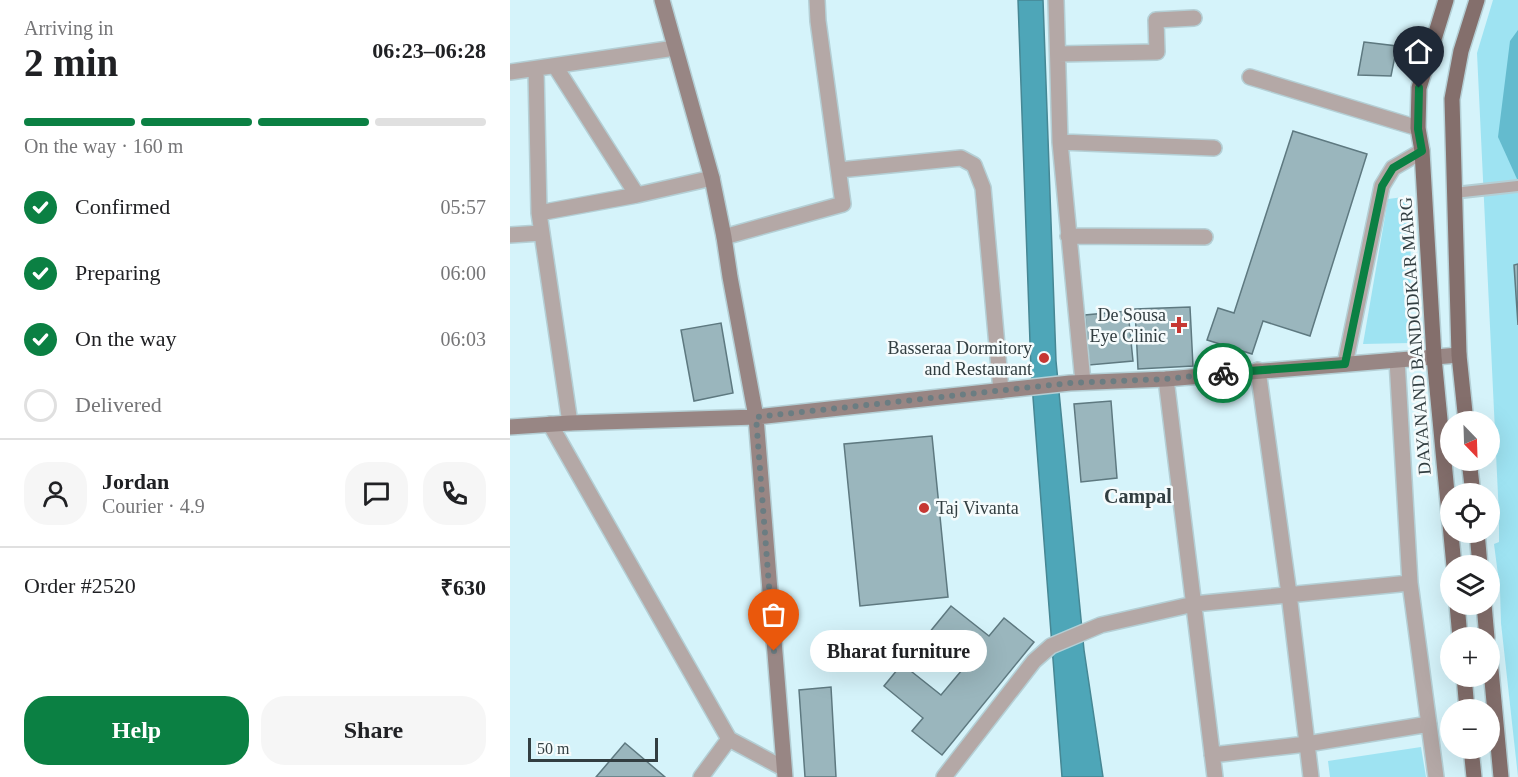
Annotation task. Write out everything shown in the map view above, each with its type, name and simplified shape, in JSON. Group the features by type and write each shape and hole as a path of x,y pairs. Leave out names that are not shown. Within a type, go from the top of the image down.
{"main road":[{"path":"662,0 712,178 756,417 784,773"},
{"name":"DAYANAND BANDODKAR MARG","path":"1446,0 1419,88 1418,129 1422,151 1434,357 1453,555"},
{"path":"1465,411 1459,355 1452,99 1461,51 1478,0"},
{"path":"510,428 570,423 756,417 1076,383 1166,379 1459,355"},
{"path":"1493,687 1502,777"},
{"path":"1472,759 1474,777"}],"street":[{"path":"724,237 843,204 817,0"},
{"path":"1056,0 1060,142 1076,383"},
{"path":"1058,54 1157,52 1156,20 1194,18"},
{"path":"510,72 675,48"},
{"path":"555,66 637,195"},
{"path":"536,69 539,213 570,423"},
{"path":"1250,77 1418,129"},
{"path":"1060,142 1214,148"},
{"path":"1345,364 1382,186 1393,168 1422,151"},
{"path":"839,170 961,158 974,165 983,188 1001,391"},
{"path":"539,213 712,178"},
{"path":"510,235 541,233"},
{"path":"1068,236 1205,237"},
{"path":"1397,360 1410,583 1436,777"},
{"path":"1258,370 1289,594 1311,777"},
{"path":"1166,379 1215,777"},
{"path":"550,424 729,739 784,773"},
{"path":"944,777 1035,662 1051,646 1101,625 1194,604 1410,583"},
{"path":"1212,755 1307,744 1429,723"},
{"path":"701,777 729,739"}],"lane":[{"path":"1454,193 1518,186"}],"shaded area":[{"path":"1018,0 1043,0 1056,361 1084,650 1103,777 1062,777 1031,371"},
{"path":"1493,0 1518,0 1518,777 1501,623 1500,555 1495,555 1494,544 1500,543 1500,483 1497,483 1497,471 1500,471 1500,411 1494,411 1477,53"},
{"path":"1518,30 1517,179 1498,137 1510,41"},
{"path":"1411,196 1410,343 1363,344 1388,199"},
{"path":"1421,747 1426,777 1330,777 1328,761"}],"building":[{"path":"1364,42 1397,46 1391,76 1358,75"},
{"path":"1293,131 1367,154 1310,336 1263,321 1252,354 1207,340 1218,308 1234,313"},
{"path":"1518,264 1518,325 1514,265"},
{"path":"1190,307 1193,366 1138,369 1135,309"},
{"path":"1128,311 1133,361 1089,365 1085,315"},
{"path":"721,323 733,393 694,401 681,330"},
{"path":"1111,401 1117,478 1081,482 1074,404"},
{"path":"932,436 948,597 860,606 844,444"},
{"path":"951,606 989,636 1004,618 1034,642 942,755 912,731 923,718 884,686 902,664 941,695 967,664 929,633"},
{"path":"831,687 836,777 805,777 799,690"},
{"path":"625,743 665,777 596,777"}],"way so far":[{"path":"774,651 756,417 1070,383 1166,379 1223,373"}],"place":[{"name":"De Sousa Eye Clinic","path":"1179,325"},
{"name":"Basseraa Dormitory and Restaurant","path":"1044,358"},
{"name":"Taj Vivanta","path":"924,508"},
{"name":"Bharat furniture","path":"774,651"}],"district":[{"name":"Campal","path":"1138,496"}],"route":[{"path":"1223,373 1345,364 1382,186 1393,168 1422,151 1418,129 1419,88"}]}
